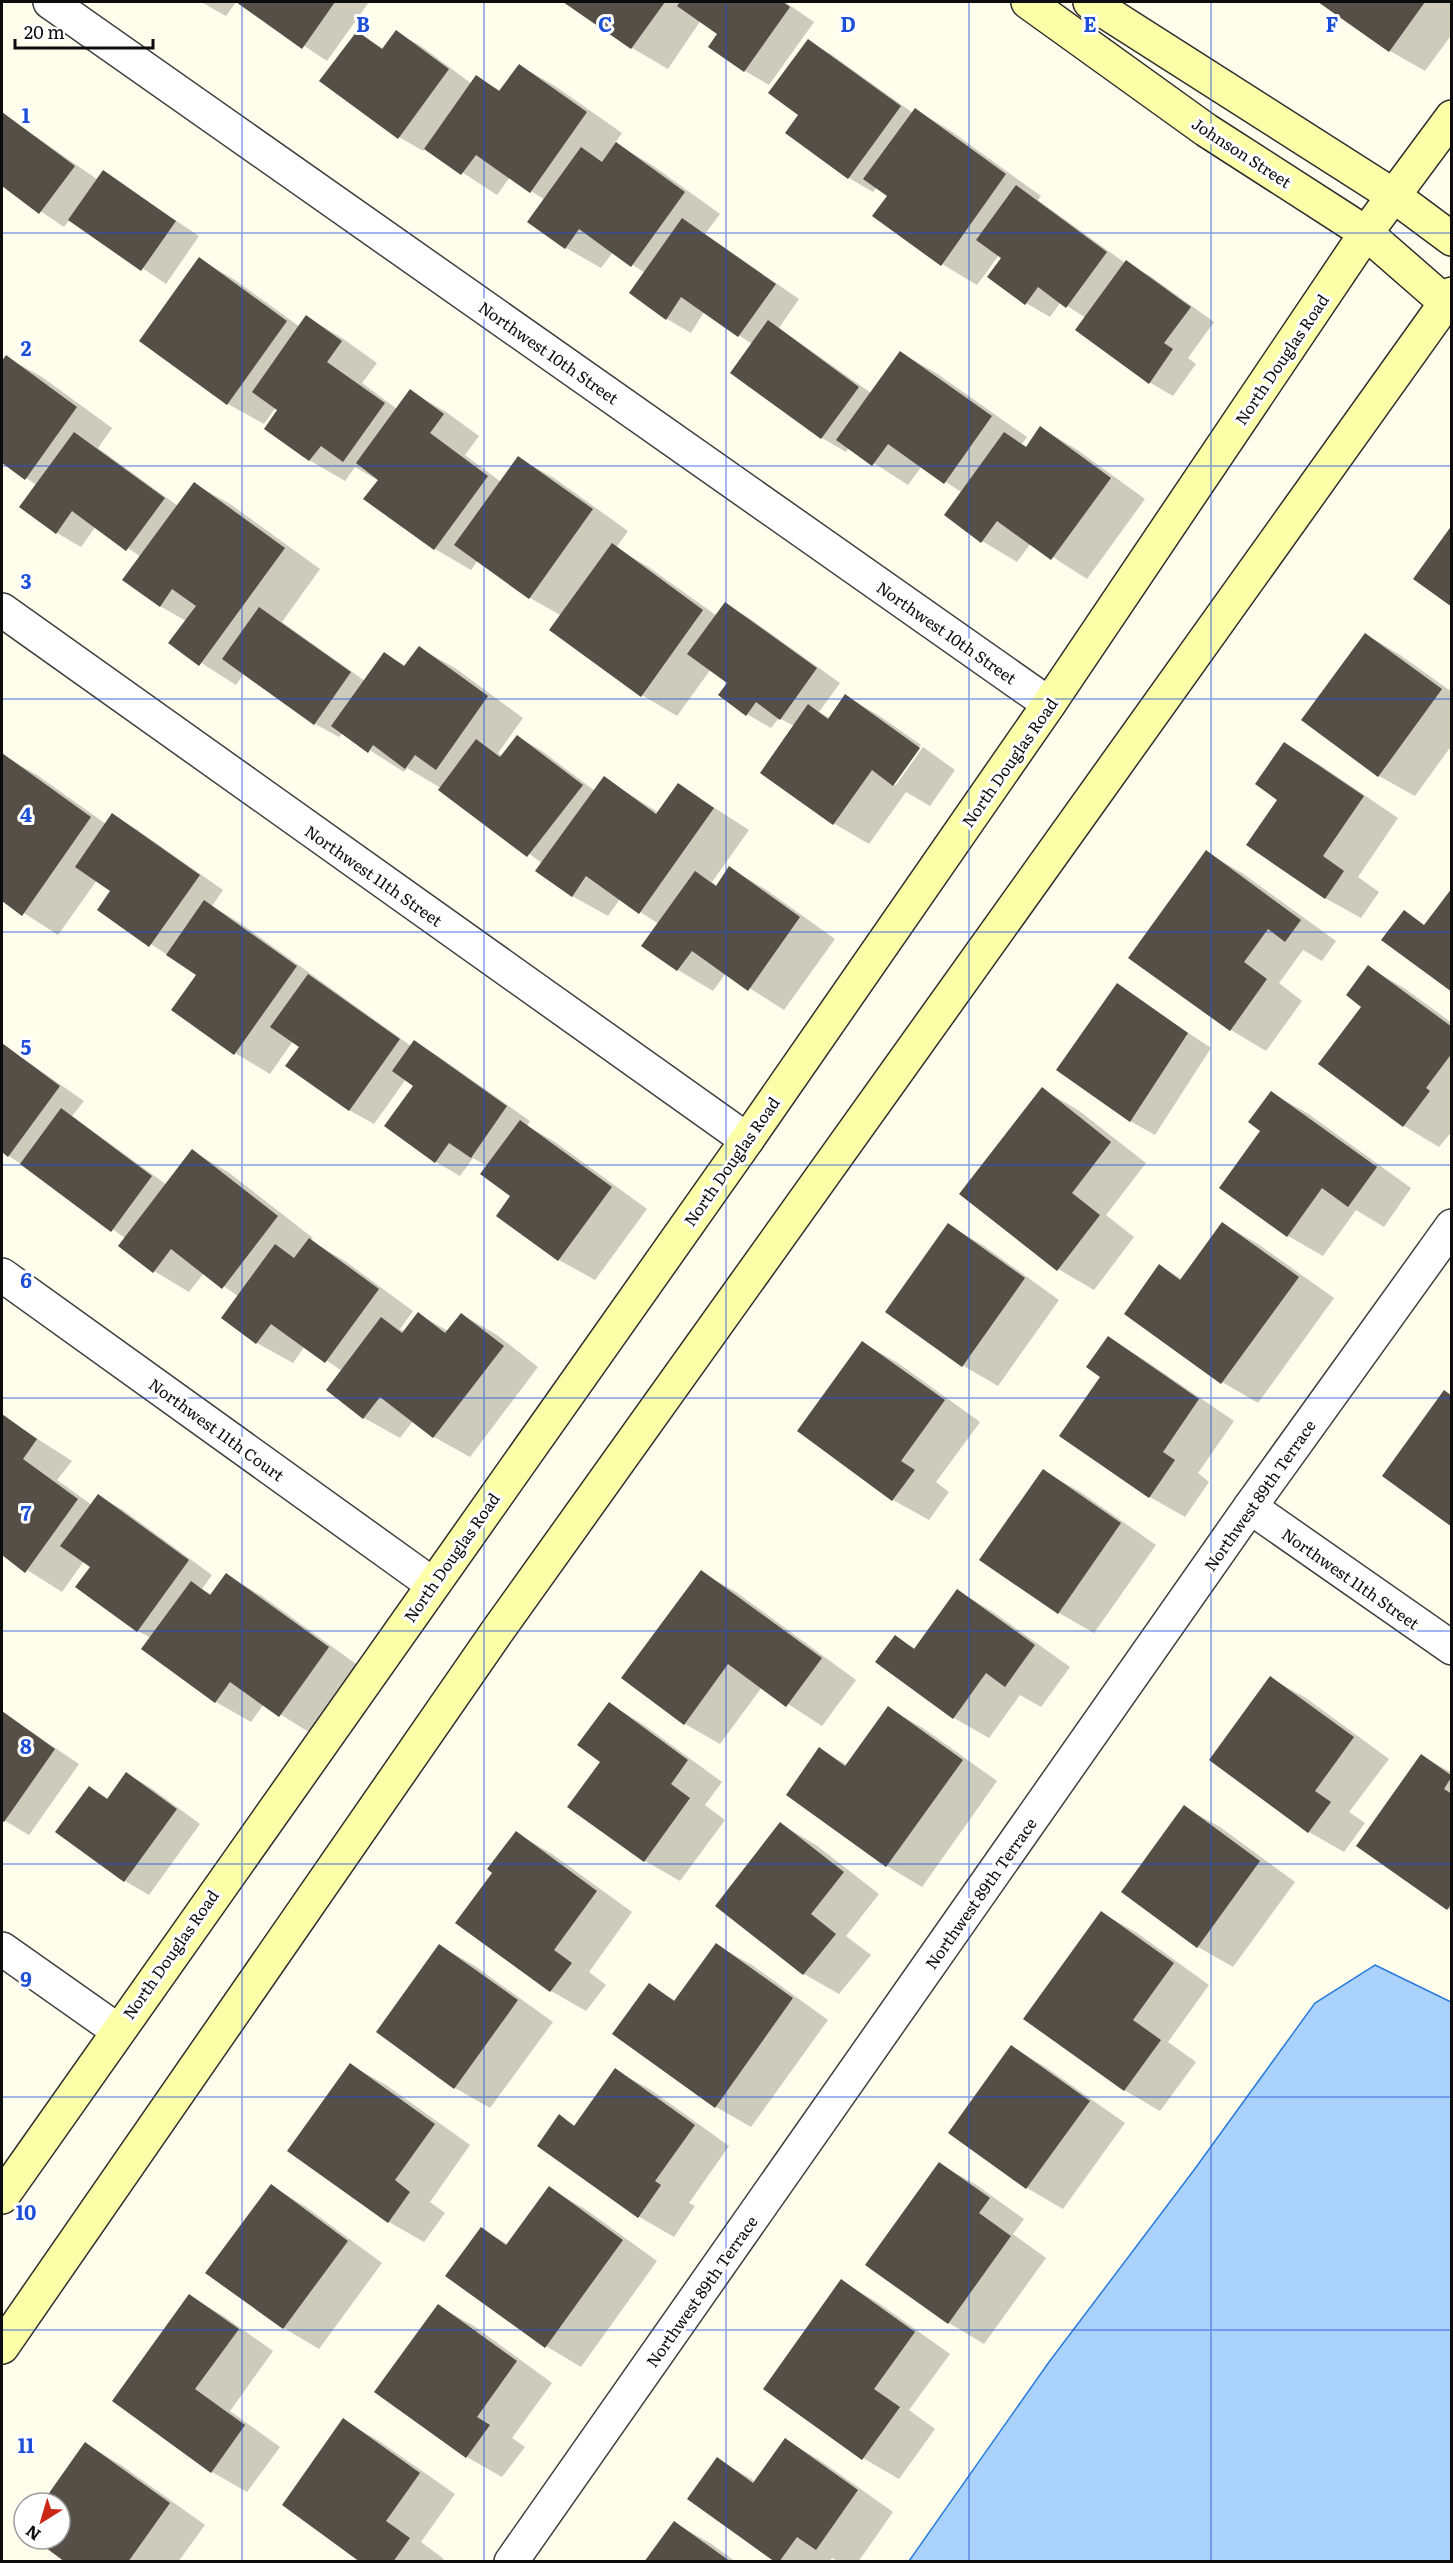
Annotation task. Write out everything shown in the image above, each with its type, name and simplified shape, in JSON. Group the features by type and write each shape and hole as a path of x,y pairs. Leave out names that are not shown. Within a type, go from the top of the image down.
{"main road":[{"name":"Johnson Street","path":"1028,2 1206,130 1366,233 1449,302"},
{"path":"1090,2 1394,196 1452,238"},
{"name":"North Douglas Road","path":"2,2197 117,2030 747,1140 1049,704 1366,233 1452,117"},
{"path":"2,2347 496,1633 1449,302"}],"street":[{"name":"Northwest 10th Street","path":"50,2 1049,704"},
{"name":"Northwest 11th Street","path":"2,610 747,1140"},
{"name":"Northwest 89th Terrace","path":"511,2562 1250,1507 1452,1226"},
{"name":"Northwest 11th Court","path":"2,1275 432,1584"},
{"name":"Northwest 11th Street","path":"1250,1507 1452,1648"},
{"path":"2,1949 117,2030"}],"water":[{"path":"1375,1965 1451,2002 1451,2561 909,2561 1049,2362 1194,2170 1315,2003"}],"building":[{"path":"236,2 335,2 302,49"},
{"path":"563,2 665,2 631,49"},
{"path":"680,2 783,2 790,7 744,72 708,47 717,34 677,6"},
{"path":"1318,2 1425,2 1389,52"},
{"path":"396,30 449,69 398,139 319,81 357,31 382,49"},
{"path":"808,39 901,106 848,179 785,133 798,115 768,93"},
{"path":"519,64 587,112 530,193 476,155 461,175 424,149 476,75 499,91"},
{"path":"915,108 1006,174 941,266 872,216 887,196 863,179"},
{"path":"2,112 75,166 39,214 2,186"},
{"path":"616,142 685,192 631,267 579,229 565,249 527,222 581,147 602,162"},
{"path":"103,170 176,221 141,271 68,220"},
{"path":"1016,185 1107,252 1066,308 1038,287 1025,305 987,277 1001,258 976,240"},
{"path":"682,218 776,284 738,337 681,297 666,320 629,293"},
{"path":"199,257 287,321 227,405 139,341"},
{"path":"1126,260 1191,307 1164,343 1173,349 1149,384 1075,330"},
{"path":"306,315 342,341 327,362 385,403 343,462 321,446 309,461 264,429 277,410 252,392"},
{"path":"768,320 859,387 821,439 730,373"},
{"path":"900,351 992,416 944,484 888,444 872,466 836,440"},
{"path":"6,355 77,407 25,480 2,463 2,361"},
{"path":"410,389 444,414 430,433 488,476 434,550 363,499 378,480 356,463"},
{"path":"1040,426 1111,478 1051,560 997,521 981,543 944,515 1004,432 1026,447"},
{"path":"74,432 165,498 126,551 72,511 56,534 19,507"},
{"path":"518,456 593,509 529,599 454,545"},
{"path":"194,482 285,548 199,666 168,643 196,606 172,589 160,607 122,580"},
{"path":"1452,525 1452,607 1413,579"},
{"path":"612,543 703,610 641,697 549,630"},
{"path":"725,602 817,668 780,720 756,702 746,716 718,695 727,683 687,654"},
{"path":"259,607 351,672 314,725 222,659"},
{"path":"1365,633 1442,689 1378,777 1301,720"},
{"path":"419,646 488,696 436,770 415,755 405,769 373,745 368,753 331,726 384,652 404,666"},
{"path":"845,694 920,748 893,786 872,770 833,825 760,773 808,704 828,719"},
{"path":"517,735 583,785 527,857 438,790 476,739 500,757"},
{"path":"1284,742 1364,796 1323,856 1344,871 1325,899 1246,845 1277,800 1255,784"},
{"path":"2,753 91,817 22,916 2,901"},
{"path":"604,776 656,814 678,783 714,808 639,914 586,876 572,897 535,871"},
{"path":"112,813 200,875 149,947 97,910 110,891 75,867"},
{"path":"1206,850 1301,920 1285,942 1268,929 1244,962 1267,979 1230,1031 1128,958"},
{"path":"729,866 800,917 748,991 692,951 677,971 641,946 695,871 716,886"},
{"path":"1452,888 1452,992 1381,940 1404,910 1424,925"},
{"path":"204,900 297,966 234,1055 171,1010 196,975 166,955"},
{"path":"1368,965 1452,1027 1452,1053 1426,1088 1430,1091 1403,1127 1318,1064 1361,1007 1346,995"},
{"path":"308,974 400,1039 349,1111 285,1066 299,1047 270,1027"},
{"path":"1117,983 1188,1033 1130,1122 1056,1070"},
{"path":"414,1040 507,1106 471,1158 449,1143 435,1163 384,1126 413,1086 392,1071"},
{"path":"2,1043 60,1086 8,1157 2,1152"},
{"path":"1042,1087 1111,1142 1072,1193 1100,1215 1057,1271 959,1194"},
{"path":"1271,1091 1377,1167 1348,1207 1322,1188 1287,1237 1219,1188 1260,1131 1248,1122"},
{"path":"61,1108 152,1176 111,1232 20,1164"},
{"path":"520,1120 612,1187 558,1261 496,1216 510,1196 480,1174"},
{"path":"192,1149 278,1216 222,1289 171,1249 153,1273 118,1246"},
{"path":"1222,1222 1299,1277 1221,1384 1124,1314 1159,1264 1180,1280"},
{"path":"948,1223 1025,1278 962,1367 885,1312"},
{"path":"309,1238 379,1289 325,1363 271,1324 256,1344 221,1318 275,1244 294,1258"},
{"path":"418,1312 445,1333 461,1313 504,1346 433,1438 380,1397 363,1419 326,1390 381,1317 402,1333"},
{"path":"1108,1336 1199,1399 1163,1452 1175,1460 1149,1498 1059,1436 1100,1377 1086,1367"},
{"path":"862,1341 945,1400 901,1461 915,1470 892,1501 797,1431"},
{"path":"1444,1390 1452,1396 1452,1527 1382,1476"},
{"path":"2,1414 37,1439 23,1459 78,1499 25,1573 2,1555"},
{"path":"1043,1469 1121,1523 1058,1614 979,1560"},
{"path":"98,1494 189,1560 137,1632 75,1587 90,1567 60,1546"},
{"path":"701,1570 822,1658 786,1707 728,1664 684,1725 621,1678"},
{"path":"226,1573 329,1647 279,1717 230,1682 215,1703 141,1649 191,1581 210,1595"},
{"path":"957,1589 1035,1645 1005,1687 986,1673 953,1719 875,1662 895,1635 914,1649"},
{"path":"1270,1676 1354,1737 1315,1791 1331,1802 1308,1833 1209,1760"},
{"path":"609,1702 688,1760 671,1784 690,1798 644,1862 567,1807 600,1762 577,1745"},
{"path":"888,1706 963,1760 886,1867 786,1795 819,1747 845,1766"},
{"path":"2,1711 55,1749 4,1822 2,1821"},
{"path":"1421,1754 1452,1776 1444,1789 1452,1794 1452,1903 1447,1910 1356,1846"},
{"path":"126,1772 177,1809 124,1882 55,1832 89,1786 107,1799"},
{"path":"1184,1805 1260,1861 1197,1948 1121,1892"},
{"path":"780,1822 844,1872 811,1914 836,1934 803,1975 715,1906"},
{"path":"516,1831 597,1891 554,1950 572,1963 550,1992 455,1923 492,1873 487,1869"},
{"path":"1101,1911 1174,1963 1133,2020 1161,2040 1124,2091 1023,2019"},
{"path":"716,1943 793,1998 715,2108 612,2034 649,1983 674,2001"},
{"path":"439,1944 518,2000 454,2089 376,2032"},
{"path":"1011,2045 1090,2101 1026,2189 948,2133"},
{"path":"350,2063 435,2124 395,2180 410,2192 388,2223 287,2151"},
{"path":"615,2068 695,2125 655,2181 661,2185 638,2218 537,2146 559,2114 574,2126"},
{"path":"939,2162 990,2198 979,2213 1011,2236 948,2324 865,2265"},
{"path":"271,2184 348,2241 283,2329 205,2273"},
{"path":"549,2186 623,2240 545,2348 445,2276 481,2227 506,2245"},
{"path":"841,2279 915,2332 874,2389 900,2407 862,2460 763,2389"},
{"path":"189,2294 239,2329 195,2389 245,2425 211,2473 112,2401"},
{"path":"438,2304 517,2361 477,2417 490,2425 466,2458 374,2392"},
{"path":"343,2418 420,2473 386,2521 410,2538 393,2562 360,2562 282,2505"},
{"path":"785,2438 858,2490 816,2550 797,2537 779,2562 775,2562 687,2499 717,2457 753,2483"},
{"path":"85,2442 170,2503 128,2562 65,2562 50,2551 72,2551 72,2491 50,2491"},
{"path":"674,2521 731,2562 644,2562"}]}
